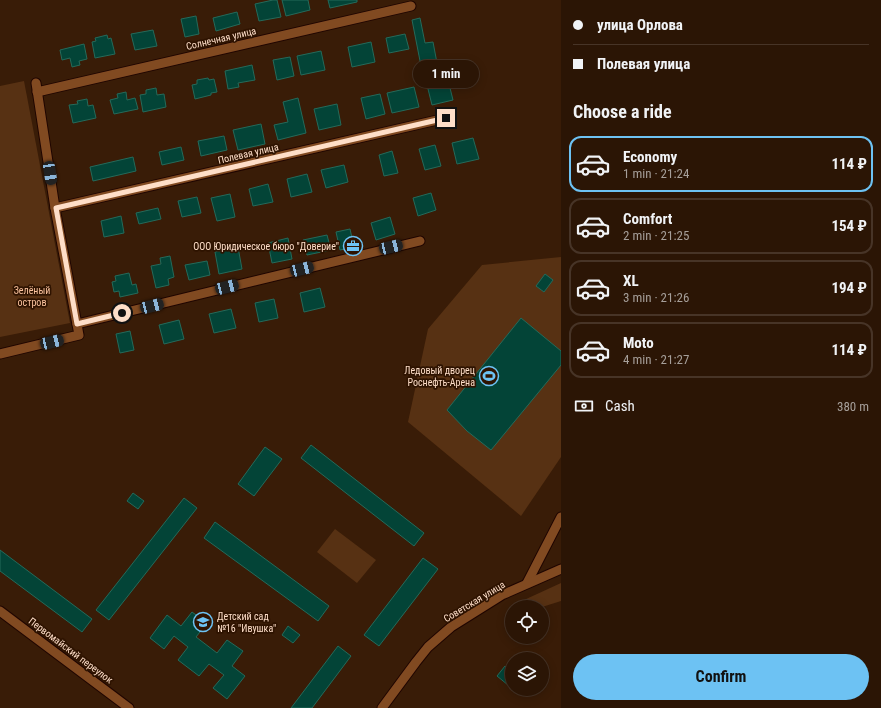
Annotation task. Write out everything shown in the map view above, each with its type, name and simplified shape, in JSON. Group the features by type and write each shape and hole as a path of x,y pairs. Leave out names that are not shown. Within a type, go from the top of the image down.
{"street":[{"name":"Солнечная улица","path":"56,208 37,87 411,6"},
{"name":"Полевая улица","path":"56,208 446,118"},
{"path":"0,354 79,336 56,208"},
{"path":"77,324 420,241"},
{"path":"527,583 561,517"},
{"name":"Советская улица","path":"382,708 416,662 441,635 451,627 502,595 561,569"},
{"name":"Первомайский переулок","path":"0,611 129,708"}],"green space":[{"name":"Зелёный остров","path":"24,81 70,323 0,337 0,86"},
{"name":"Ледовый дворец Роснефть-Арена","path":"561,257 561,457 521,516 408,422 428,329 482,265"},
{"path":"335,529 376,560 357,583 317,552"},
{"path":"561,583 561,601 549,605 549,600 524,600"}],"building":[{"path":"277,0 281,17 259,21 255,4"},
{"path":"282,0 308,0 310,10 286,16"},
{"path":"328,0 357,0 357,2 330,8"},
{"path":"237,12 240,24 216,31 213,18"},
{"path":"196,16 199,34 185,37 181,19"},
{"path":"420,18 425,43 433,42 437,63 421,66 412,20"},
{"path":"153,30 157,46 135,50 131,34"},
{"path":"405,34 409,49 389,53 386,38"},
{"path":"107,35 108,39 111,38 115,54 95,58 92,42 96,41 95,38"},
{"path":"371,42 375,62 352,67 348,47"},
{"path":"84,44 87,59 79,61 80,65 72,67 70,58 62,60 60,50"},
{"path":"321,51 325,70 301,75 297,56"},
{"path":"290,57 294,76 277,80 273,60"},
{"path":"252,65 255,80 238,83 239,87 228,89 225,71"},
{"path":"208,78 209,80 214,79 217,92 195,99 192,85 197,84 197,80"},
{"path":"448,80 453,100 432,105 427,85"},
{"path":"414,87 419,107 392,113 387,93"},
{"path":"156,88 157,95 164,94 166,107 143,112 140,95 146,94 146,90"},
{"path":"126,92 127,100 135,98 138,109 114,114 110,100 118,98 117,94"},
{"path":"380,94 385,114 366,119 361,98"},
{"path":"298,98 306,133 278,140 274,125 288,122 283,102"},
{"path":"87,99 88,106 93,105 96,118 73,123 69,105 78,104 77,101"},
{"path":"337,104 341,125 319,130 314,109"},
{"path":"261,124 265,144 238,150 233,130"},
{"path":"224,136 227,150 201,156 198,141"},
{"path":"473,138 479,159 457,164 452,143"},
{"path":"435,145 441,166 425,170 419,149"},
{"path":"181,147 184,160 162,165 159,152"},
{"path":"392,151 398,173 384,176 379,155"},
{"path":"133,157 136,171 93,181 90,167"},
{"path":"344,165 348,182 326,188 321,170"},
{"path":"307,174 312,192 291,197 287,179"},
{"path":"268,184 273,202 253,206 249,189"},
{"path":"431,193 436,210 418,216 413,198"},
{"path":"230,194 235,217 217,221 211,198"},
{"path":"197,197 201,213 182,217 178,201"},
{"path":"158,208 161,219 139,224 136,213"},
{"path":"121,216 124,233 104,237 101,221"},
{"path":"390,217 395,234 376,240 371,223"},
{"path":"350,229 354,247 340,250 336,232"},
{"path":"327,235 331,250 307,255 303,240"},
{"path":"288,238 292,259 272,263 268,243"},
{"path":"238,247 242,269 219,274 215,252"},
{"path":"170,256 174,277 168,279 169,285 156,288 151,266 161,264 160,258"},
{"path":"207,261 210,275 189,280 185,265"},
{"path":"129,273 132,285 136,284 138,293 120,297 119,291 114,292 112,282 116,281 115,276"},
{"path":"545,274 553,280 544,292 536,286"},
{"path":"320,288 325,307 304,312 300,293"},
{"path":"274,299 278,318 259,322 255,303"},
{"path":"231,309 236,328 214,333 209,314"},
{"path":"521,318 561,351 561,365 491,450 467,431 447,410"},
{"path":"179,320 184,339 164,344 159,325"},
{"path":"130,331 134,350 120,353 116,334"},
{"path":"311,445 424,533 414,546 301,458"},
{"path":"265,447 282,459 254,496 238,484"},
{"path":"133,493 144,501 138,509 127,501"},
{"path":"184,498 197,508 109,620 96,610"},
{"path":"215,522 329,606 318,621 204,538"},
{"path":"0,550 92,619 82,632 0,571"},
{"path":"423,558 438,569 379,646 364,635"},
{"path":"192,612 207,623 196,637 217,653 227,640 243,651 232,666 245,676 227,699 213,688 224,675 209,664 199,676 178,660 188,647 174,636 164,649 150,638 167,615 181,626"},
{"path":"288,626 300,635 293,643 282,635"},
{"path":"338,646 351,656 312,708 291,708"},
{"path":"505,666 505,683 497,676"}],"place":[{"name":"ООО Юридическое бюро \"Доверие\"","path":"353,246"},
{"name":"Ледовый дворец Роснефть-Арена","path":"489,376"},
{"name":"Детский сад №16 \"Ивушка\"","path":"203,622"}],"route":[{"path":"122,313 77,324 56,208 446,118"}]}
